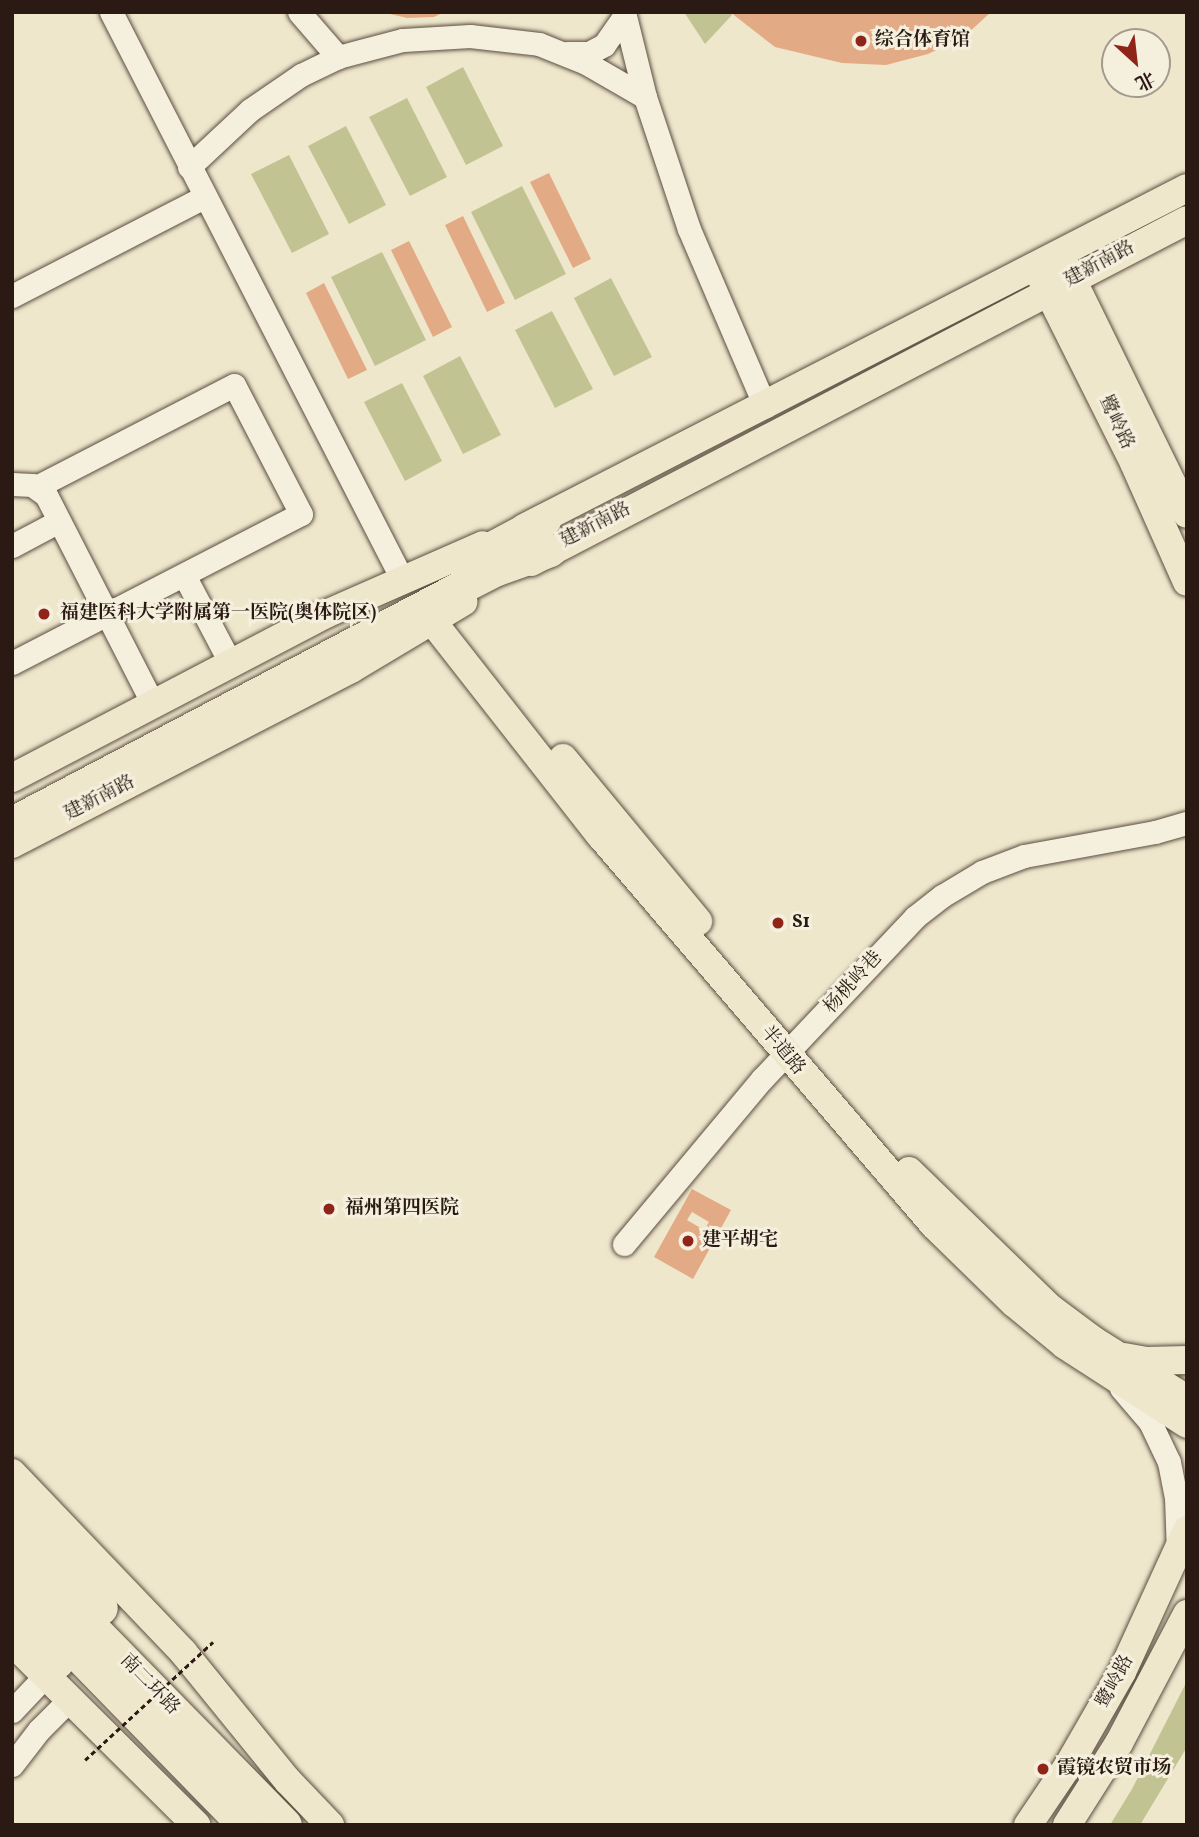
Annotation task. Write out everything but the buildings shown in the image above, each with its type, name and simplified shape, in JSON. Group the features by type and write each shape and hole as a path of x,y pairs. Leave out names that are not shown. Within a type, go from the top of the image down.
{"highway":[{"path":"13,781 547,535"},
{"path":"12,823 476,580 547,535"},
{"path":"12,1506 252,1812"},
{"name":"南二环路","path":"12,1546 252,1812"},
{"name":"南二环路","path":"12,1587 252,1812 285,1825"},
{"path":"12,1622 180,1782 218,1825"},
{"path":"180,1782 236,1825"}],"main road":[{"name":"建新南路","path":"12,844 339,675 438,617 547,535 765,406 1187,188"},
{"name":"建新南路","path":"13,781 147,707 402,579 547,535 1060,286 1187,220"},
{"name":"鹭岭路","path":"1048,260 1187,582"},
{"name":"鹭岭路","path":"1060,286 1187,514"},
{"name":"半道路","path":"438,617 600,835 792,1049 964,1226 1050,1308 1114,1367 1187,1423"},
{"path":"1114,1367 1147,1361 1187,1360"},
{"name":"半道路","path":"1114,1367 1187,1399"},
{"path":"12,1473 183,1652 288,1781 330,1825"},
{"name":"鹭岭路","path":"1028,1825 1097,1719 1137,1643 1182,1541"},
{"name":"鹭岭路","path":"1067,1825 1119,1743 1187,1614"},
{"path":"12,1643 196,1825"}],"street":[{"path":"111,12 402,579"},
{"path":"299,12 338,57"},
{"path":"564,53 589,53 604,45 624,14"},
{"path":"624,14 645,97 689,229 765,406"},
{"path":"189,167 272,93 338,57 403,40 448,36 517,40 564,53 645,97"},
{"path":"12,296 204,197"},
{"path":"12,663 301,514 234,385 36,487"},
{"path":"12,484 36,487 46,495 101,618 147,707"},
{"path":"12,546 59,521"},
{"path":"191,571 238,660"},
{"path":"1155,832 1187,823"},
{"path":"1155,832 1187,831"},
{"name":"杨桃岭巷","path":"624,1244 792,1049 915,917 962,883 1004,862 1155,832"},
{"path":"1114,1367 1150,1422 1169,1462 1182,1541"},
{"path":"12,1711 46,1675"},
{"path":"12,1765 39,1730 70,1699"}],"path":[{"path":"85,1760 214,1642"}],"green space":[{"path":"684,12 730,12 732,15 705,44"},
{"path":"463,67 503,146 466,165 426,87"},
{"path":"407,98 447,177 410,196 369,117"},
{"path":"346,126 386,205 349,224 308,146"},
{"path":"289,155 329,234 292,253 251,174"},
{"path":"522,186 566,274 515,300 471,212"},
{"path":"382,252 426,340 375,366 331,277"},
{"path":"611,278 652,357 614,376 574,298"},
{"path":"552,311 593,389 555,408 515,330"},
{"path":"460,356 501,435 463,454 423,376"},
{"path":"402,383 442,461 405,481 364,402"},
{"path":"1187,1681 1187,1747 1140,1825 1110,1825 1132,1789"}],"place":[{"name":"综合体育馆","path":"861,41"},
{"name":"福建医科大学附属第一医院(奥体院区)","path":"44,614"},
{"name":"S1","path":"778,923"},
{"name":"福州第四医院","path":"329,1209"},
{"name":"建平胡宅","path":"688,1241"},
{"name":"霞镜农贸市场","path":"1043,1769"}]}
